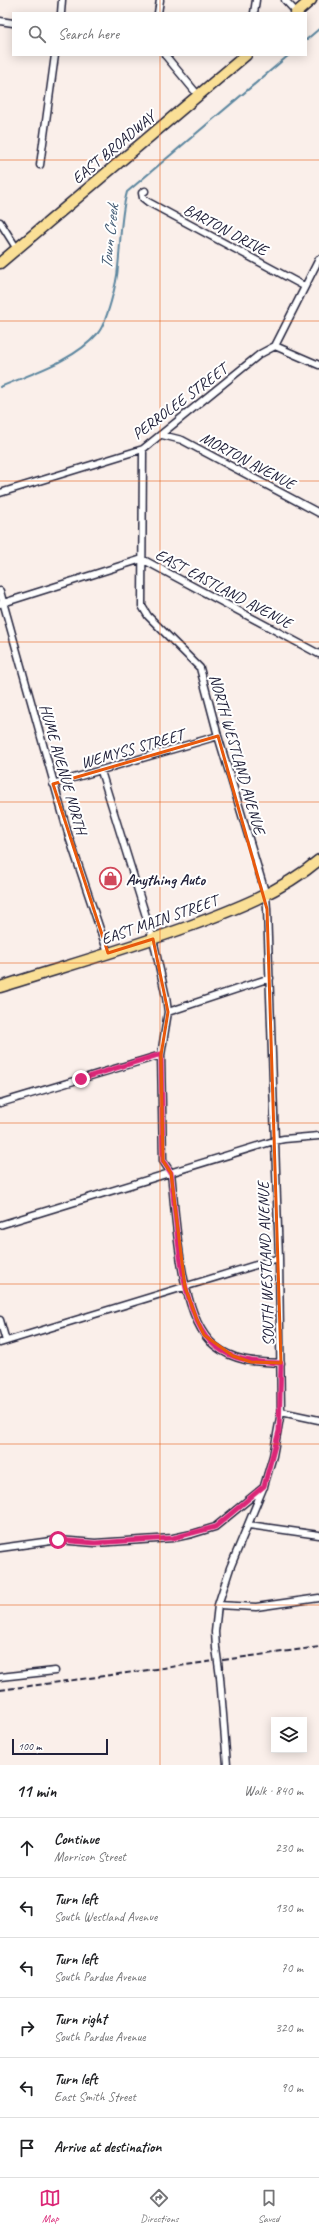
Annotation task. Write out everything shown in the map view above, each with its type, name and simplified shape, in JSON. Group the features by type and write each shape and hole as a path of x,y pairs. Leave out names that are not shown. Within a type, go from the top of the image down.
{"main road":[{"path":"297,12 311,0"},
{"name":"EAST BROADWAY","path":"0,263 245,56"},
{"name":"EAST MAIN STREET","path":"0,987 153,939 266,895 319,860"}],"street":[{"path":"61,12 62,0"},
{"path":"158,12 160,0"},
{"path":"254,12 256,0"},
{"path":"285,0 295,12"},
{"path":"0,21 12,23"},
{"path":"40,165 56,56"},
{"path":"166,56 198,95"},
{"name":"BARTON DRIVE","path":"145,191 142,193 143,198 148,202 304,286"},
{"path":"0,222 17,249"},
{"path":"319,259 304,286 275,346 319,365"},
{"name":"PERROLEE STREET","path":"0,493 143,449 260,354 275,346"},
{"name":"MORTON AVENUE","path":"162,435 182,440 319,513"},
{"name":"NORTH WESTLAND AVENUE","path":"143,449 142,606 148,616 200,668 218,736 266,895"},
{"name":"EAST EASTLAND AVENUE","path":"2,603 142,559 319,654"},
{"name":"HUME AVENUE NORTH","path":"0,591 2,603 54,784 86,889 108,953"},
{"name":"WEMYSS STREET","path":"54,784 218,736"},
{"path":"101,771 153,939 168,1012 163,1032 161,1054 163,1161 171,1173 185,1287 204,1335 215,1346 233,1356 251,1362 281,1363"},
{"name":"SOUTH WESTLAND AVENUE","path":"227,1765 220,1677 216,1648 218,1605 230,1568 264,1486 275,1450 281,1412 279,1258 266,895"},
{"path":"168,1012 270,978"},
{"path":"0,1103 161,1054"},
{"path":"0,1225 274,1141 319,1136"},
{"path":"0,1320 3,1342 279,1258"},
{"path":"281,1412 319,1420"},
{"path":"0,1548 58,1540 95,1543 173,1538 192,1534 215,1527 264,1486"},
{"path":"248,1525 319,1535"},
{"path":"218,1605 256,1607 319,1598"},
{"path":"0,1677 55,1671"}],"highlighted area":[{"path":"218,736 267,909 281,1363 251,1362 233,1356 204,1335 196,1317 185,1287 171,1173 163,1161 161,1055 168,1012 153,939 108,953 53,784"}],"waterway":[{"name":"Town Creek","path":"307,39 319,29"},
{"name":"Town Creek","path":"0,387 65,359 88,343 98,333 105,320 116,282 122,220 127,192 288,56"}],"railway":[{"path":"0,1690 319,1647"}],"place":[{"name":"Anything Auto","path":"111,879"}],"route":[{"path":"58,1540 95,1543 118,1540 173,1538 215,1527 264,1486 279,1431 281,1412 281,1363 251,1362 233,1356 215,1346 204,1335 185,1287 171,1173 163,1161 161,1054 81,1079"}]}
